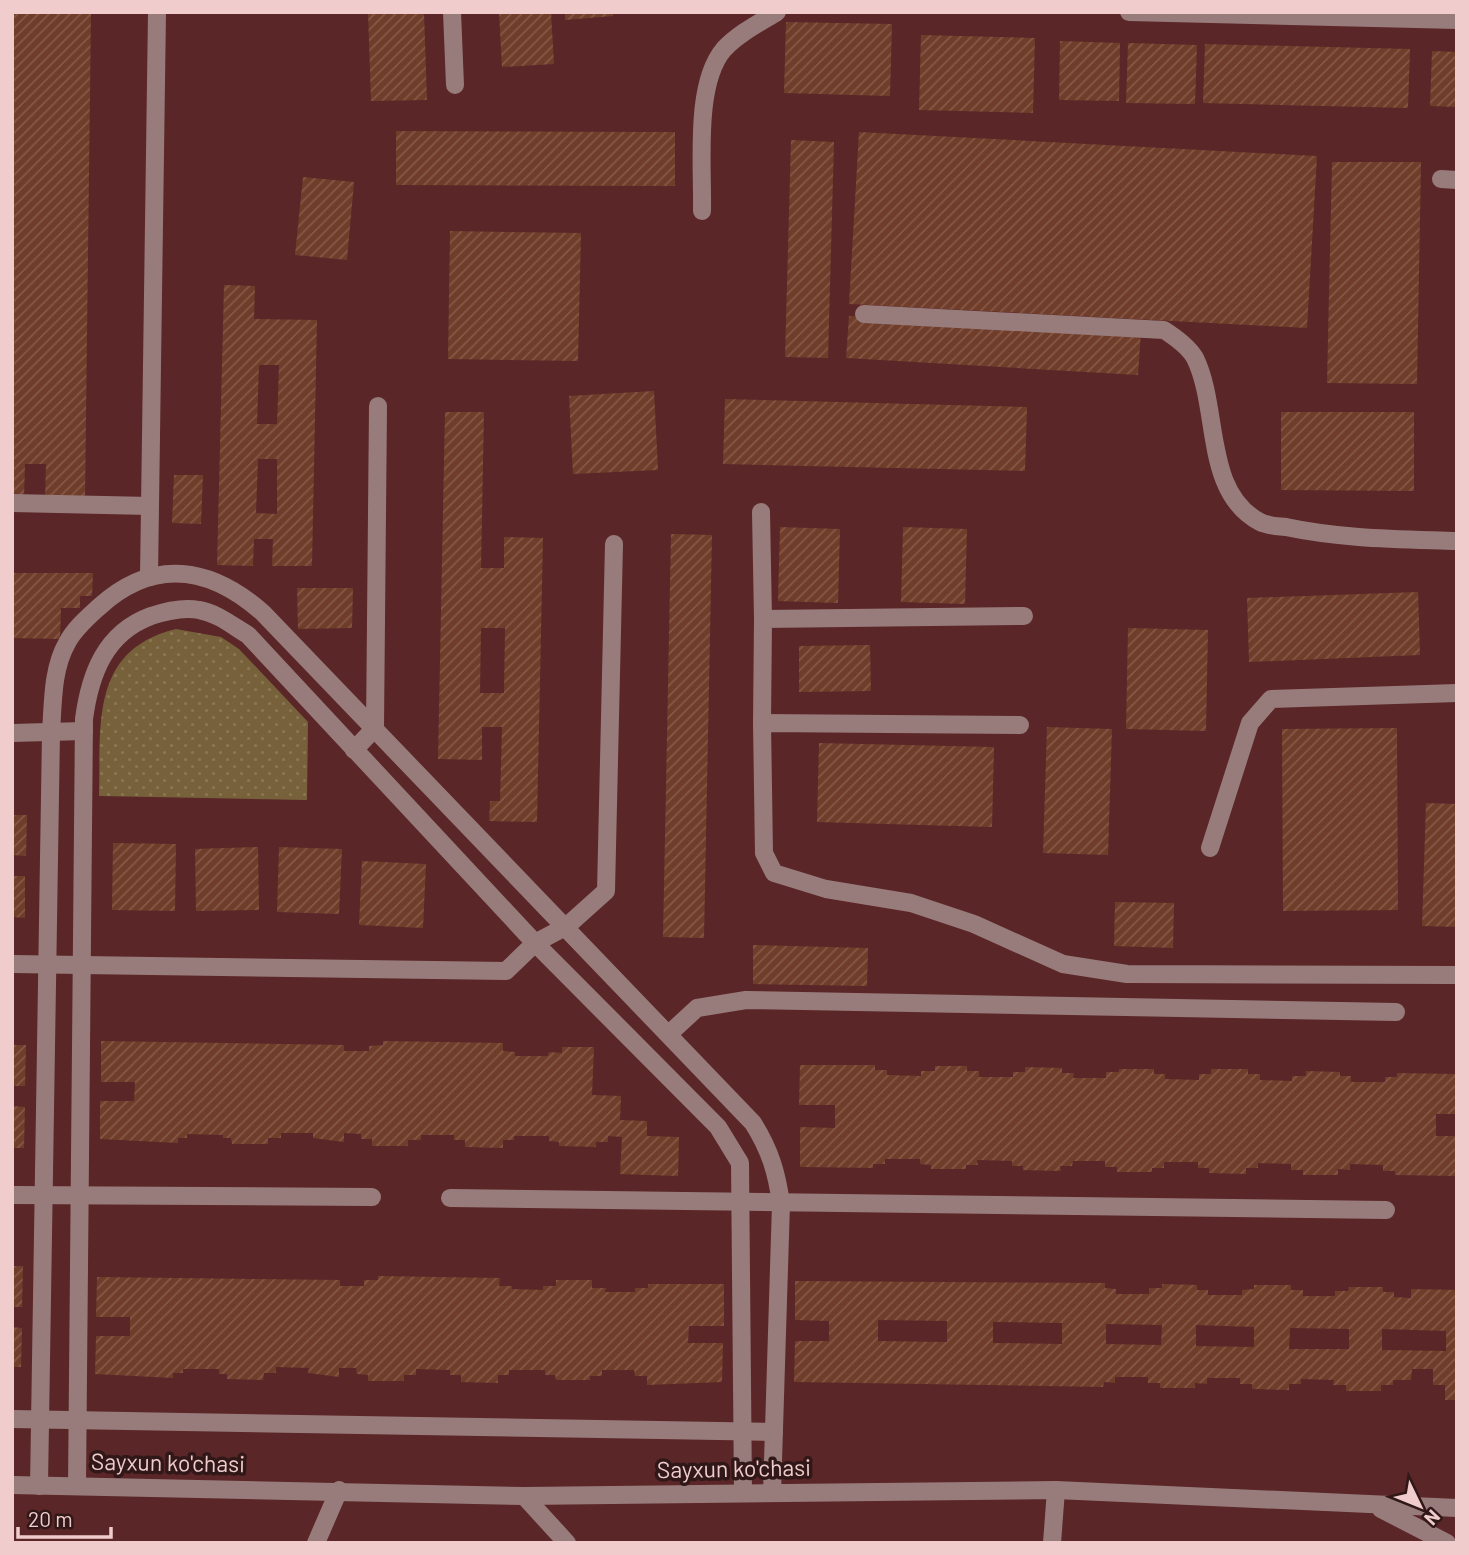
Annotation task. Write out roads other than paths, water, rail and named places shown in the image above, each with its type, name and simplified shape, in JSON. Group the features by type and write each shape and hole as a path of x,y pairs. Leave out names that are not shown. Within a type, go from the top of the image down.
{"street":[{"path":"149,577 157,12"},
{"path":"452,12 455,85"},
{"path":"702,211 704,89 712,65 741,35 776,12"},
{"path":"1129,12 1457,20"},
{"path":"864,314 1164,330 1178,338 1195,358 1218,456 1230,494 1241,509 1262,524 1314,534 1457,541"},
{"path":"355,750 375,728 378,406"},
{"path":"12,503 150,506"},
{"path":"761,512 764,853 774,873 783,878 911,903 974,924 1063,964 1127,974 1457,975"},
{"path":"12,964 506,971 535,943 567,926 606,891 614,544"},
{"path":"39,1486 51,733 60,660 67,642 105,601 149,577 190,574 207,578 240,593 375,728 670,1033 753,1123 769,1148 778,1177 781,1204 772,1493"},
{"path":"77,1486 84,730 87,696 103,653 117,635 137,621 160,613 200,610 225,620 247,635 535,943 718,1127 740,1163 743,1493"},
{"path":"763,619 1024,616"},
{"path":"1210,848 1250,723 1271,699 1457,693"},
{"path":"762,723 1020,725"},
{"path":"12,733 84,730"},
{"path":"670,1033 697,1008 746,1000 1396,1012"},
{"path":"12,1195 372,1198"},
{"path":"450,1198 741,1204 1386,1210"},
{"path":"12,1419 774,1432"},
{"name":"Sayxun ko'chasi","path":"12,1485 524,1496 1056,1490 1457,1508"},
{"path":"316,1543 339,1490"},
{"path":"1052,1543 1056,1490"},
{"path":"524,1496 567,1543"},
{"path":"1372,1505 1447,1543"}]}
